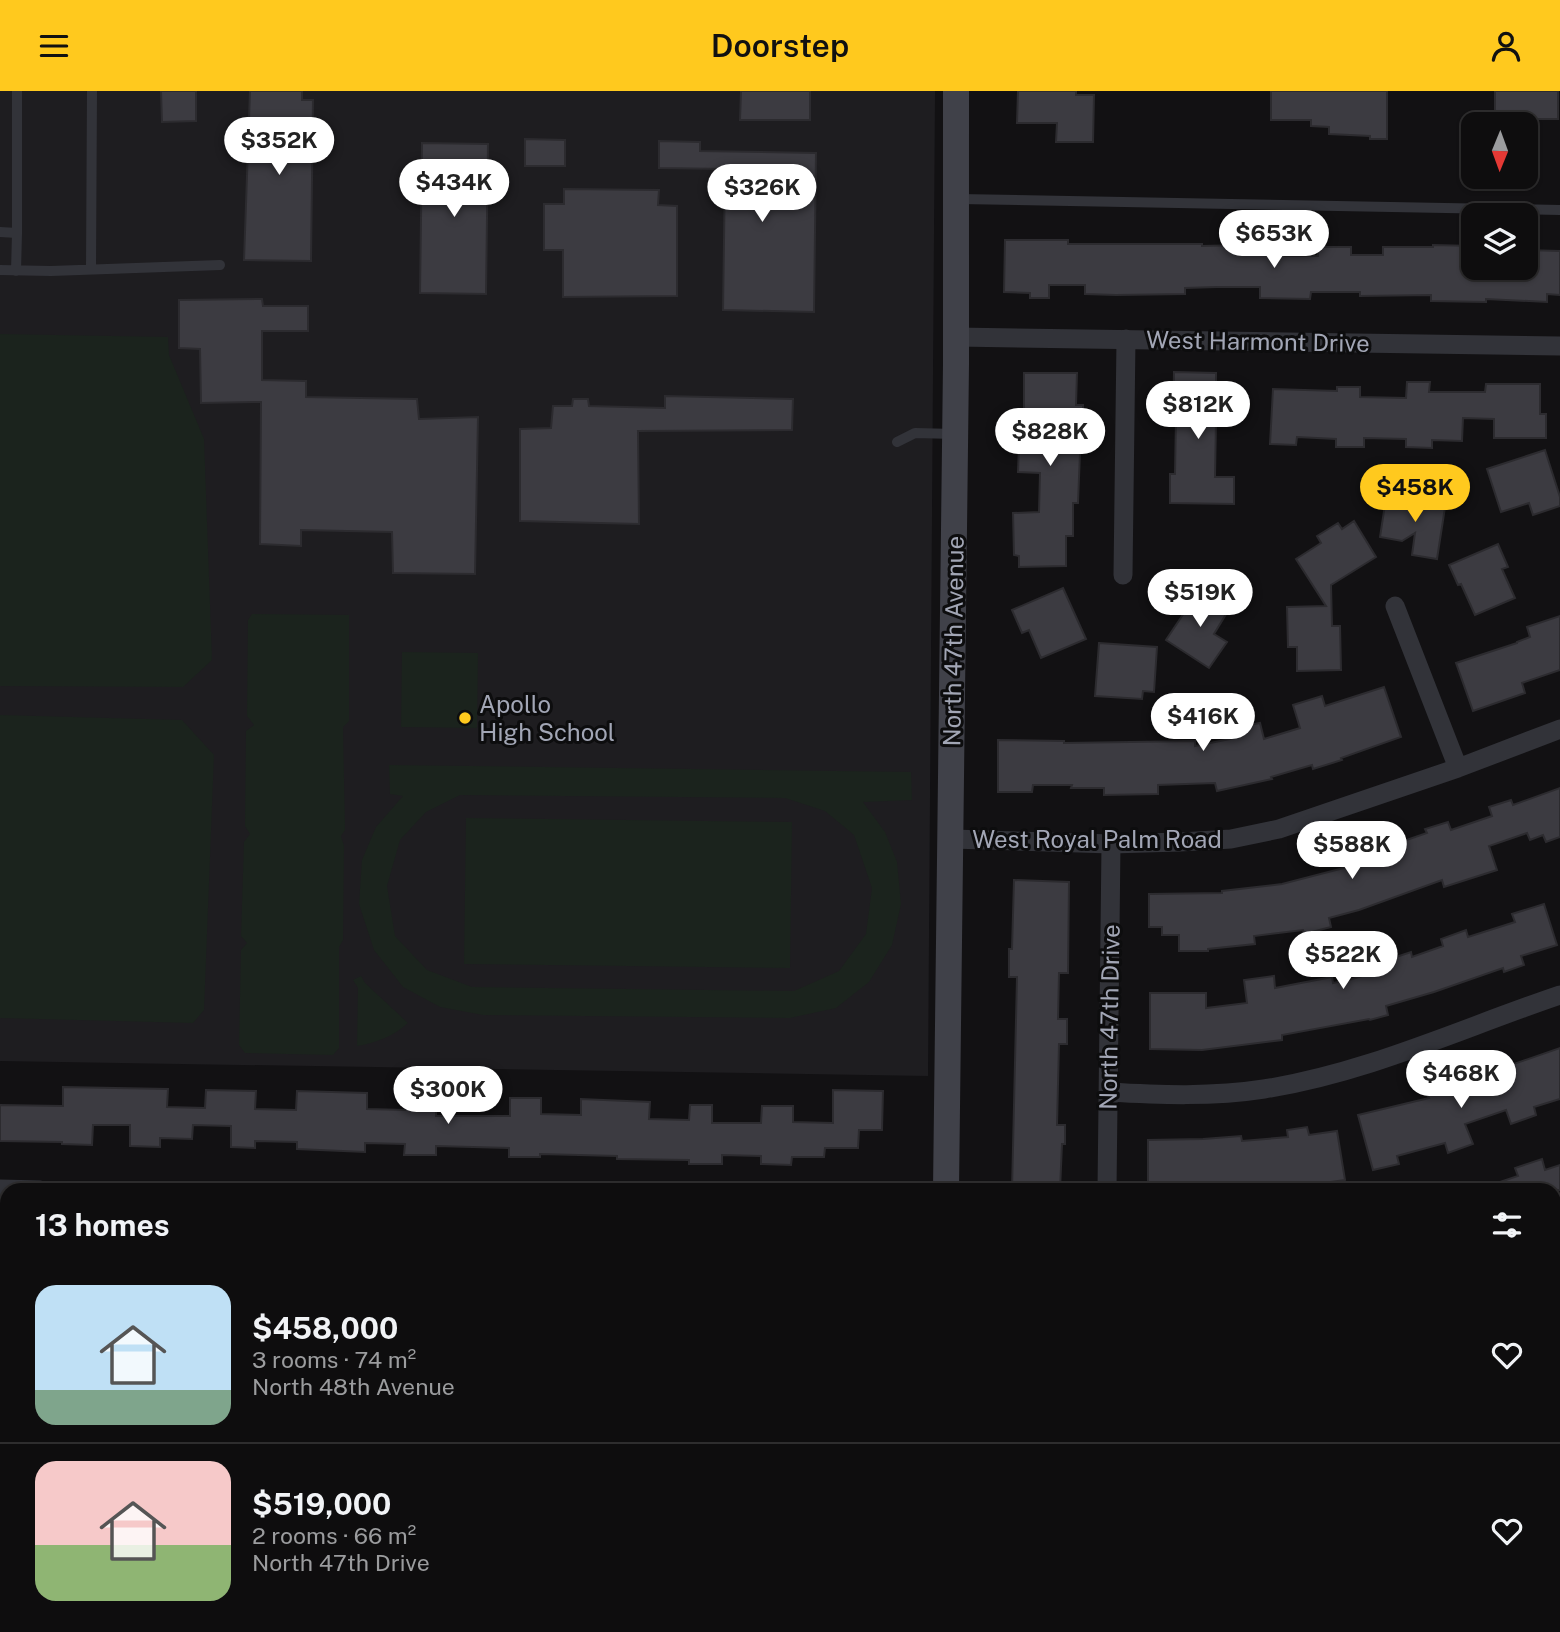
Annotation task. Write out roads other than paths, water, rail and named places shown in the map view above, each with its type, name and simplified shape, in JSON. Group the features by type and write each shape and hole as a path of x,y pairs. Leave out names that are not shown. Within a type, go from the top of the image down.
{"street":[{"name":"North 47th Avenue","path":"946,1183 956,434 956,91"},
{"name":"West Harmont Drive","path":"956,337 1560,346"},
{"path":"1123,575 1126,339"},
{"path":"1395,606 1458,768"},
{"name":"West Royal Palm Road","path":"951,839 1111,843 1231,839 1279,829 1458,768 1560,729"},
{"name":"North 47th Drive","path":"1107,1183 1111,843"},
{"path":"1108,1092 1208,1094 1262,1089 1306,1081 1403,1053 1560,995"}],"lane":[{"path":"16,271 17,91"},
{"path":"91,269 92,91"},
{"path":"955,198 1560,210"},
{"path":"0,232 17,233"},
{"path":"0,270 220,265"},
{"path":"897,442 915,433 956,434"}],"place":[{"name":"Apollo High School","path":"465,718"}]}
